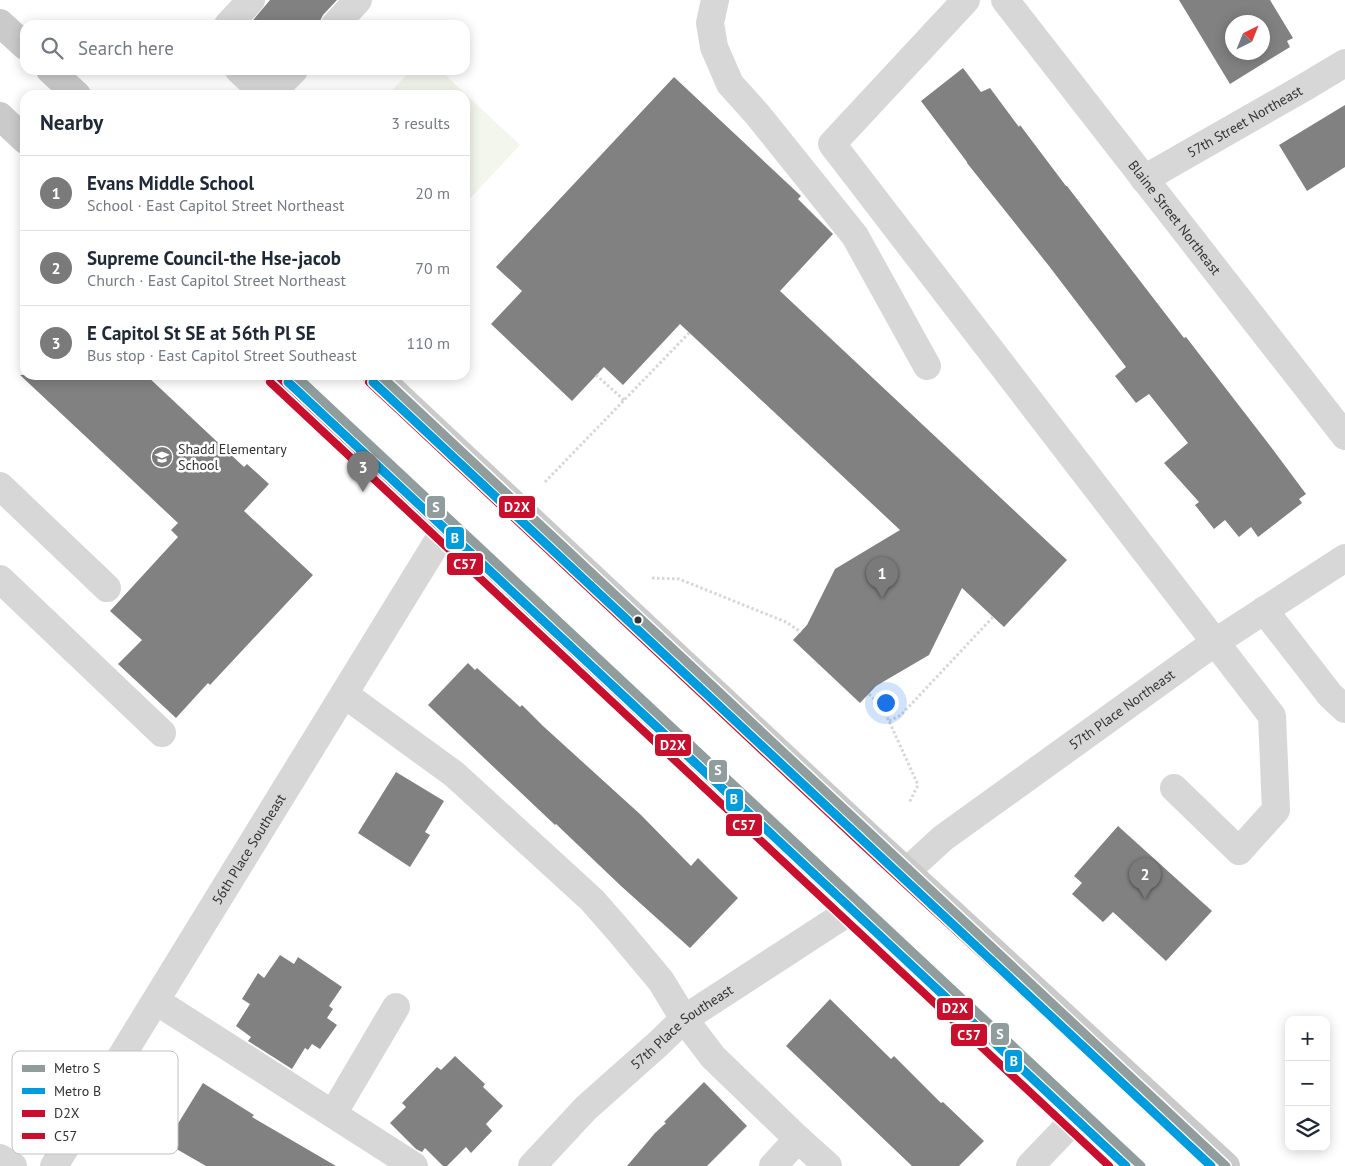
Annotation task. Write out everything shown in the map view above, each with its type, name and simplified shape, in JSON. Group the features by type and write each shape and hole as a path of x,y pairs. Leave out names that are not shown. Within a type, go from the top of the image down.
{"main road":[{"path":"0,23 20,41"},
{"path":"55,75 72,90"},
{"path":"0,116 20,135"},
{"path":"282,380 1124,1166"},
{"path":"381,380 862,831 1226,1166"}],"street":[{"path":"233,20 251,0"},
{"path":"340,20 358,0"},
{"path":"715,0 710,23 714,47 730,84 757,114 855,236 927,366"},
{"path":"966,0 832,144 1272,716 1276,810 1239,851 1174,788"},
{"name":"Blaine Street Northeast","path":"1005,0 1345,436"},
{"name":"57th Street Northeast","path":"1144,179 1345,63"},
{"path":"245,75 255,84 284,80 289,75"},
{"path":"0,486 107,588"},
{"name":"56th Place Southeast","path":"125,1051 444,531"},
{"name":"57th Place Northeast","path":"907,871 943,838 1214,643 1345,558"},
{"path":"0,579 162,733"},
{"path":"1264,610 1330,695 1345,709"},
{"path":"344,694 454,774 592,900 661,981 684,1019 713,1057 828,1166"},
{"name":"57th Place Southeast","path":"532,1166 586,1108 684,1019 850,911"},
{"path":"156,1001 414,1166"},
{"path":"333,1114 396,1007"},
{"path":"1030,1166 1074,1120"},
{"path":"773,1166 798,1139"},
{"name":"56th Place Southeast","path":"54,1166 61,1154"},
{"path":"0,1158 13,1166"}],"path":[{"path":"545,482 689,333"},
{"path":"596,375 624,400"},
{"path":"652,578 679,579 786,622 801,632"},
{"path":"889,721 901,715 993,617"},
{"path":"869,694 880,704 918,785 909,803"}],"shaded area":[{"path":"406,75 445,75 461,90 393,90"},
{"path":"470,98 520,145 470,199"}],"building":[{"path":"270,0 337,0 320,20 253,20"},
{"path":"1179,0 1270,0 1293,38 1287,41 1290,47 1270,59 1270,15 1225,15 1225,60 1269,60 1230,84"},
{"path":"963,68 981,92 990,88 1019,127 1020,125 1306,494 1299,499 1302,503 1258,537 1251,527 1239,537 1225,520 1214,529 1195,505 1199,502 1164,463 1188,443 1149,394 1136,403 1115,376 1126,367 921,101"},
{"path":"674,77 801,196 798,199 833,234 780,291 1067,560 1004,627 962,588 929,655 876,686 860,703 793,640 807,625 835,569 900,530 680,324 623,385 604,367 572,401 491,324 522,291 496,267"},
{"path":"1345,105 1345,167 1307,191 1279,145"},
{"path":"25,380 151,380 244,467 247,464 269,484 244,511 313,575 210,685 208,683 176,718 118,664 142,640 110,611 178,537 171,530 178,523"},
{"path":"468,663 475,670 477,668 520,707 522,705 641,815 691,866 698,858 738,898 690,948 555,825 428,705"},
{"path":"396,772 444,801 425,832 430,835 410,867 358,833"},
{"path":"1118,826 1212,911 1166,961 1113,912 1103,922 1072,894 1082,883 1074,876"},
{"path":"280,955 294,964 298,957 342,987 329,1006 333,1009 327,1018 337,1025 320,1049 312,1044 308,1050 305,1048 292,1069 248,1041 251,1037 236,1026 250,1004 242,999 258,973 264,978"},
{"path":"830,999 891,1059 894,1056 941,1103 943,1102 984,1141 959,1166 912,1166 786,1046"},
{"path":"455,1056 485,1084 483,1087 503,1106 486,1124 492,1131 471,1153 466,1147 447,1166 443,1166 425,1148 422,1152 416,1149 390,1123 406,1107 402,1103 437,1067 441,1070"},
{"path":"704,1082 747,1126 707,1166 627,1166 666,1123 664,1122"},
{"path":"203,1083 254,1115 252,1117 336,1166 206,1166 178,1150 178,1124"}],"metro line":[{"name":"S","path":"300,380 1141,1166"},
{"name":"S","path":"385,380 1226,1166"},
{"name":"B","path":"288,382 1126,1166"},
{"name":"B","path":"373,382 1211,1166"}],"transit line":[{"name":"D2X","path":"282,380 1124,1166"},
{"name":"D2X","path":"381,380 869,837 1226,1166"},
{"name":"C57","path":"270,382 1109,1166"},
{"name":"C57","path":"369,382 862,844 1211,1166"}],"place":[{"name":"Shadd Elementary School","path":"162,457"},
{"name":"E Capitol St SE at 56th Pl SE","path":"363,492"},
{"name":"Evans Middle School","path":"882,598"},
{"name":"Supreme Council-the Hse-jacob","path":"1145,899"}]}
